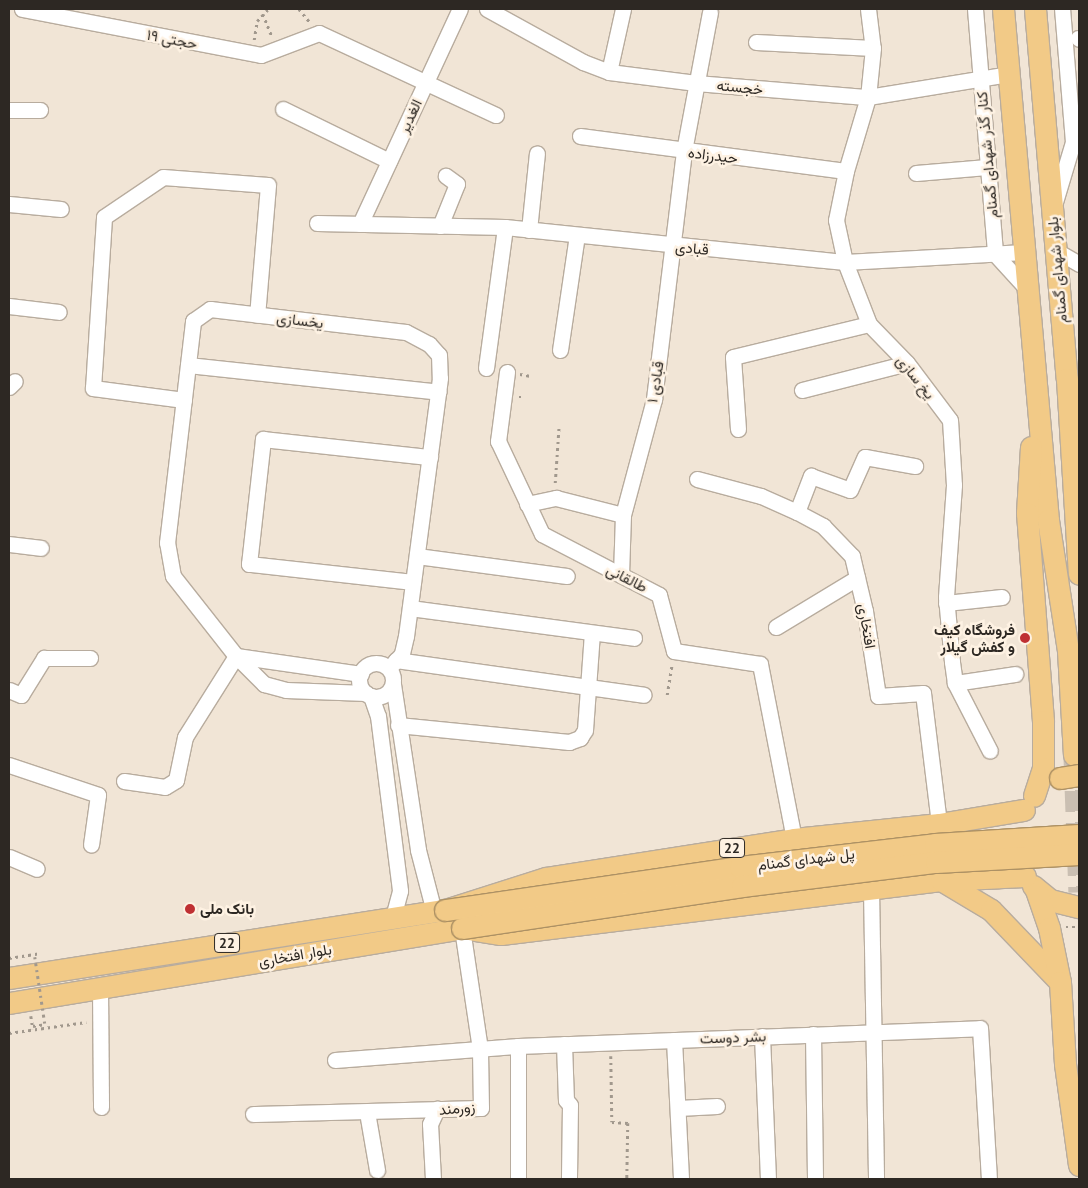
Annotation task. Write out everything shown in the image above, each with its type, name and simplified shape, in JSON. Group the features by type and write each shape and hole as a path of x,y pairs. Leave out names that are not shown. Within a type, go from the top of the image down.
{"highway":[{"name":"بلوار شهدای گمنام","path":"1003,9 1048,520 1068,651 1074,755"},
{"name":"بلوار شهدای گمنام","path":"1035,9 1067,379 1074,532 1079,574"},
{"path":"1067,379 1079,433"},
{"path":"1036,382 1027,513 1043,721 1043,768 1016,843 1049,928 1060,982 1065,1064 1079,1164"},
{"name":"22","path":"440,911 545,878 794,839 939,824 1029,803 1070,777"},
{"path":"939,824 956,836 960,846 956,867 941,880 991,910 1060,982"},
{"name":"پل شهدای گمنام","path":"440,911 926,845 1079,835"},
{"path":"819,896 833,886 840,863 836,850 822,836"},
{"name":"پل شهدای گمنام","path":"462,928 723,889 927,864 1079,854"},
{"name":"22","path":"462,928 501,934 941,880 1031,883 1073,906"},
{"name":"بلوار افتخاری","path":"9,978 440,911"},
{"name":"بلوار افتخاری","path":"9,1002 462,928"}],"street":[{"name":"حجتی ۱۹","path":"22,9 261,55 319,33 426,82"},
{"name":"الغدیر","path":"360,224 460,9"},
{"name":"خجسته","path":"487,9 583,62 609,72 696,83 868,97 1008,74"},
{"path":"609,72 623,9"},
{"name":"یخ سازی","path":"868,9 873,48 868,97 846,171 836,220 845,262 869,324 907,364 950,420 954,485 946,603 955,683 990,752"},
{"name":"کنار گذر شهدای گمنام","path":"975,9 995,254"},
{"path":"1052,213 1076,141 1062,9"},
{"name":"قبادی ۱","path":"620,575 623,515 654,399 684,151 710,12"},
{"path":"756,42 873,48"},
{"path":"426,82 496,114"},
{"path":"283,109 389,161"},
{"path":"9,110 40,110"},
{"name":"حیدرزاده","path":"580,136 846,171"},
{"path":"1046,143 1076,141"},
{"path":"529,230 537,153"},
{"path":"916,173 987,167"},
{"path":"440,226 457,184 446,176"},
{"path":"184,400 93,388 104,217 164,177 268,185 256,315"},
{"path":"9,204 61,209"},
{"name":"قبادی","path":"318,223 504,227 673,247 845,262 1024,252"},
{"path":"486,368 504,227"},
{"path":"560,350 577,235"},
{"path":"1055,250 1079,264"},
{"path":"995,254 1027,289"},
{"path":"9,306 59,312"},
{"name":"یخسازی","path":"368,695 286,690 264,684 236,656 173,576 167,544 194,321 210,309 406,332 429,344 439,355 438,392 414,582 402,654 392,664"},
{"path":"738,429 734,357 869,324"},
{"path":"802,390 907,364"},
{"path":"188,365 438,392"},
{"name":"طالقانی","path":"507,372 498,441 542,534 660,595 674,651"},
{"path":"414,582 249,564 263,440 430,457"},
{"path":"797,512 811,476 850,490 865,456 915,466"},
{"name":"افتخاری","path":"697,479 761,496 797,512 823,526 852,556 878,696 923,693 939,824"},
{"path":"527,504 556,498 623,515"},
{"path":"9,544 42,548"},
{"path":"417,556 567,576"},
{"path":"776,626 857,578"},
{"path":"946,603 1002,597"},
{"path":"410,608 634,638"},
{"path":"398,725 569,742 580,738 585,730 592,633"},
{"path":"674,651 760,664 794,839"},
{"path":"124,781 165,787 176,780 186,737 236,656 361,674"},
{"path":"9,690 21,695 44,658 90,658"},
{"path":"393,918 400,891 378,716 368,695 360,684 361,674 372,664 392,664 644,695"},
{"path":"392,664 398,725 418,850 440,911"},
{"path":"955,683 1014,674"},
{"path":"368,695 387,694 393,684"},
{"path":"9,765 98,795 91,845"},
{"path":"386,783 406,780"},
{"path":"9,857 37,869"},
{"path":"871,889 876,1032 876,1179"},
{"name":"زورمند","path":"253,1114 481,1108 480,1049 462,928"},
{"path":"100,988 101,1107"},
{"name":"بشر دوست","path":"335,1060 518,1046 980,1028 989,1179"},
{"path":"813,1034 815,1179"},
{"path":"762,1036 768,1179"},
{"path":"674,1040 681,1179"},
{"path":"564,1044 566,1100 570,1105 569,1179"},
{"path":"518,1046 518,1179"},
{"path":"678,1108 717,1106"},
{"path":"433,1179 430,1124 437,1109"},
{"path":"367,1112 377,1170"}],"path":[{"path":"251,54 257,21 268,9"},
{"path":"293,9 300,9"},
{"path":"263,14 277,49"},
{"path":"556,498 559,425"},
{"path":"667,695 674,651"},
{"path":"9,958 40,953"},
{"path":"33,1029 33,1026 45,1024 35,957"},
{"path":"9,1033 100,1020"},
{"path":"611,1042 612,1122 628,1124 627,1179"}],"tunnel":[{"path":"1074,758 1079,892"}],"place":[{"name":"فروشگاه کیف و کفش گیلار","path":"1025,638"},
{"name":"بانک ملی","path":"190,909"}]}
